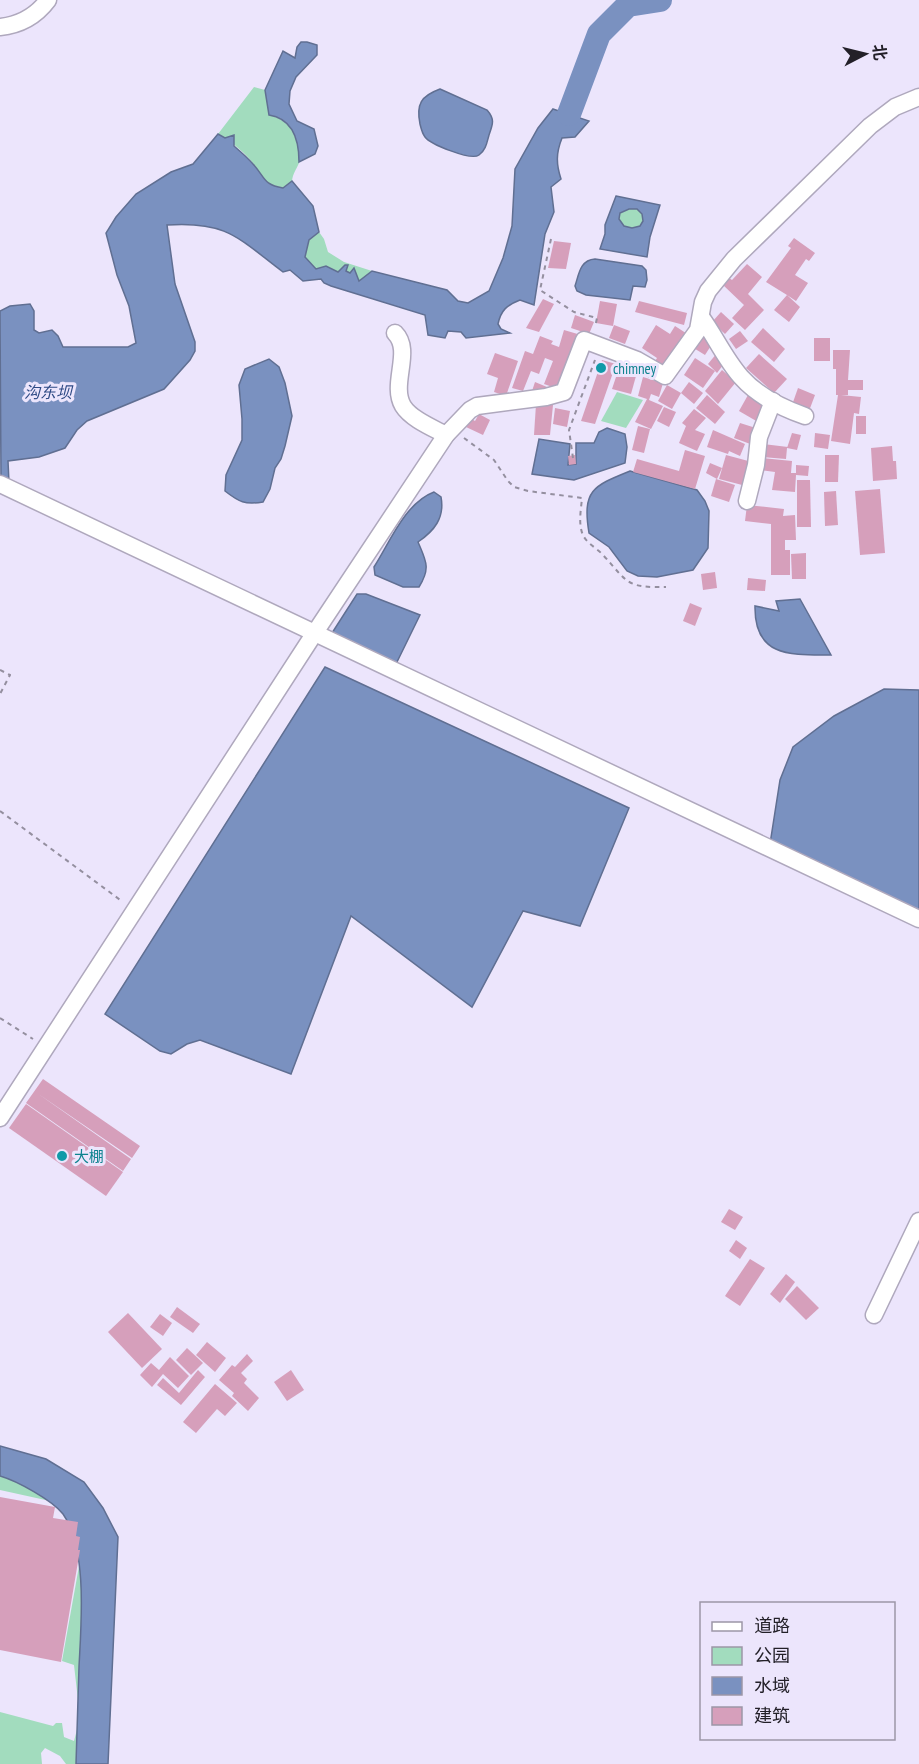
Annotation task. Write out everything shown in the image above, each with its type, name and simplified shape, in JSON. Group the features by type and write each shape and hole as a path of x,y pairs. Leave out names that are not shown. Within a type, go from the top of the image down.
{"street":[{"path":"0,27 24,21 40,10 48,0"},
{"path":"0,1118 314,634 449,432 470,410 477,406 546,397 564,392 584,340 637,360 665,376 698,330 703,302 708,291 734,259 870,126 895,107 919,97"},
{"path":"701,317 741,377 773,401 805,417"},
{"path":"395,333 401,339 402,348 399,380 403,406 415,417 449,432"},
{"path":"747,501 756,465 759,437 773,401"},
{"path":"0,484 919,919"},
{"path":"874,1315 919,1221"}],"path":[{"path":"551,239 540,291 574,312 597,318 596,345 569,430 573,458"},
{"path":"449,432 494,460 514,487 582,498 580,520 582,534 588,543 601,553 620,576 634,585 666,586"},
{"path":"0,670 10,675 0,694"},
{"path":"0,810 135,910"},
{"path":"0,1018 46,1046"}],"green space":[{"path":"254,87 265,90 269,115 277,117 289,126 298,140 299,163 292,181 283,188 266,181 243,152 218,134"},
{"path":"629,209 637,209 642,214 643,221 640,226 632,228 624,226 619,219 620,213"},
{"path":"319,232 328,252 344,262 372,271 359,282 354,269 350,273 346,271 347,266 345,265 338,272 316,269 305,257 309,240"},
{"path":"617,392 643,400 626,428 601,421"},
{"path":"0,1469 84,1514 81,1764 66,1764 60,1756 45,1748 41,1753 42,1764 0,1764 0,1712 53,1726 56,1723 62,1723 64,1737 74,1741 80,1718 74,1665 62,1661 81,1555 80,1527 50,1501 0,1490"}],"water":[{"path":"301,42 317,45 317,55 296,77 290,91 289,104 297,121 314,129 318,146 315,154 299,162 298,146 293,132 284,121 269,115 265,90 283,51 295,58 297,47"},
{"path":"440,89 490,113 493,122 485,148 479,155 468,156 451,151 434,144 424,135 419,117 421,102 428,95"},
{"name":"沟东坝","path":"553,109 589,121 575,137 562,138 557,158 561,179 551,187 554,212 545,234 534,305 520,300 505,309 498,324 501,329 510,333 466,338 461,332 448,331 445,338 428,335 425,315 331,286 321,279 303,281 290,270 283,272 242,241 218,229 187,224 167,225 175,284 195,342 195,351 190,360 164,389 87,421 77,430 65,448 39,457 8,461 9,483 1,481 0,311 10,306 30,304 34,311 34,330 39,333 52,330 63,347 128,347 136,343 129,306 117,275 106,233 116,217 136,194 171,172 193,164 218,134 225,138 234,135 234,146 251,161 268,183 283,188 292,181 313,206 319,232 309,240 305,257 316,269 326,266 338,272 348,265 346,271 350,273 354,268 359,281 372,271 447,290 458,301 468,303 489,291 503,258 512,226 515,169 538,128"},
{"path":"616,196 660,205 650,237 647,257 600,249 605,234 605,225","holes":["629,209 637,209 642,214 643,221 640,226 632,228 624,226 619,219 620,213"]},
{"path":"595,259 642,266 646,270 645,287 633,286 630,300 586,295 577,291 575,286 581,268 586,262"},
{"path":"269,359 279,367 292,416 285,446 275,468 270,489 263,502 247,503 225,491 226,475 242,440 239,385 245,369"},
{"path":"607,428 625,434 627,447 625,463 574,480 532,474 539,439 570,444 568,465 576,464 576,443 594,443 599,432"},
{"path":"630,471 697,490 705,501 709,511 708,548 693,570 657,577 638,576 627,571 609,547 589,533 587,507 593,491 607,481"},
{"path":"434,492 441,497 440,518 429,533 418,542 426,564 425,575 419,587 403,587 375,575 374,567 406,514 424,497"},
{"path":"357,594 366,594 420,615 395,666 332,633"},
{"path":"800,599 831,655 803,655 778,650 761,636 756,623 755,606 779,611 776,601"},
{"path":"325,667 629,808 580,926 523,911 472,1007 351,916 291,1074 200,1040 187,1044 171,1054 160,1051 105,1014"},
{"path":"884,689 919,690 919,914 770,844 780,780 793,747 834,716"},
{"path":"0,1446 46,1459 84,1482 103,1508 118,1537 108,1764 76,1764 81,1588 80,1567 71,1529 63,1514 43,1497 0,1476"}],"building":[{"path":"794,238 815,253 809,261 806,259 795,275 808,283 796,301 766,282 791,248 788,246"},
{"path":"554,241 571,243 566,269 548,268"},
{"path":"747,264 762,277 748,294 764,310 745,330 732,318 744,305 723,285 729,278 732,280"},
{"path":"787,295 800,307 789,322 774,310"},
{"path":"543,299 554,304 539,332 526,328"},
{"path":"600,301 617,304 613,326 596,323"},
{"path":"639,301 687,313 684,325 635,312"},
{"path":"721,312 734,324 725,334 712,322"},
{"path":"575,315 594,322 589,334 571,328"},
{"path":"614,325 630,331 625,344 609,338"},
{"path":"656,325 670,334 675,326 695,339 673,374 654,363 657,358 642,348"},
{"path":"763,328 785,349 774,362 751,342"},
{"path":"564,330 581,335 561,390 544,384 553,361 545,358 539,374 531,371 523,391 512,388 525,351 533,354 540,336 553,341 551,344 559,347"},
{"path":"740,331 748,341 736,349 729,339"},
{"path":"701,333 714,341 705,355 692,347"},
{"path":"814,338 830,338 830,361 814,361"},
{"path":"833,350 850,350 848,380 863,380 863,390 848,390 848,395 841,395 861,397 859,414 854,413 850,444 831,441 838,395 836,395 836,369 833,369"},
{"path":"495,353 518,361 506,396 494,392 498,378 487,374"},
{"path":"717,353 726,361 717,373 708,364"},
{"path":"759,354 787,379 774,393 746,368"},
{"path":"695,358 715,371 703,388 684,375"},
{"path":"602,360 616,364 595,424 581,421"},
{"path":"722,370 736,382 718,404 705,391"},
{"path":"618,371 636,376 631,394 612,389"},
{"path":"643,377 663,383 659,397 651,394 649,400 663,406 651,429 635,422 647,399 638,396"},
{"path":"535,382 547,387 544,396 532,391"},
{"path":"689,382 703,393 694,404 681,393"},
{"path":"667,385 681,393 672,409 658,401"},
{"path":"798,388 815,395 809,411 792,405"},
{"path":"707,395 725,412 715,424 696,408"},
{"path":"748,395 767,406 758,422 739,411"},
{"path":"536,404 553,405 550,435 534,435"},
{"path":"664,407 676,412 669,427 657,421"},
{"path":"555,408 570,411 567,427 553,424"},
{"path":"694,409 706,418 695,430 705,434 697,451 679,443 686,426 682,423"},
{"path":"479,414 490,420 483,435 466,427 470,418 475,421"},
{"path":"856,416 866,416 866,434 856,434"},
{"path":"740,423 759,429 753,445 734,438"},
{"path":"638,426 650,429 644,453 632,450"},
{"path":"713,430 745,444 740,456 729,451 728,454 707,447"},
{"path":"792,433 801,435 797,450 787,448 786,459 762,457 763,444 787,447"},
{"path":"815,433 830,435 828,449 814,447"},
{"path":"892,446 897,479 873,481 871,448"},
{"path":"685,450 705,456 695,489 633,472 637,459 679,471"},
{"path":"575,455 576,464 569,465 568,456"},
{"path":"726,455 752,462 746,486 719,479"},
{"path":"825,455 839,455 838,482 825,482"},
{"path":"762,458 792,461 791,473 796,473 796,465 809,466 808,476 796,475 795,492 772,490 775,472 760,470"},
{"path":"710,463 722,468 717,479 706,473"},
{"path":"716,479 735,485 729,502 711,496"},
{"path":"797,480 810,480 811,527 797,527"},
{"path":"880,489 885,553 860,555 855,491"},
{"path":"836,491 838,525 825,526 824,492"},
{"path":"747,505 784,509 783,516 795,515 796,540 785,540 785,550 790,550 790,575 771,575 771,524 745,521"},
{"path":"806,553 806,579 792,579 791,554"},
{"path":"715,572 717,588 703,590 701,574"},
{"path":"748,578 766,580 765,591 747,590"},
{"path":"690,603 702,608 695,626 683,621"},
{"path":"43,1079 140,1146 132,1158 37,1093 131,1159 123,1171 26,1103"},
{"path":"26,1104 123,1172 106,1196 9,1128"},
{"path":"729,1209 743,1217 735,1230 721,1222"},
{"path":"736,1240 747,1248 740,1259 729,1251"},
{"path":"750,1259 765,1268 740,1306 725,1296"},
{"path":"786,1274 795,1282 780,1303 770,1294"},
{"path":"797,1286 819,1308 806,1320 785,1299"},
{"path":"177,1307 200,1324 193,1333 170,1317"},
{"path":"128,1313 162,1349 142,1368 108,1332"},
{"path":"160,1314 172,1323 163,1336 150,1327"},
{"path":"207,1342 226,1358 215,1372 196,1355"},
{"path":"187,1348 203,1363 191,1375 176,1360"},
{"path":"247,1354 253,1361 241,1373 247,1379 244,1383 259,1398 248,1411 232,1396 234,1393 219,1380 232,1365 235,1367"},
{"path":"170,1357 189,1376 178,1388 163,1374 152,1387 140,1375 151,1363 159,1370"},
{"path":"198,1370 205,1377 181,1405 157,1385 163,1378 179,1393"},
{"path":"291,1370 304,1390 287,1401 274,1382"},
{"path":"215,1384 237,1403 225,1416 217,1409 196,1433 183,1422"},
{"path":"0,1497 55,1507 53,1518 78,1522 76,1536 80,1537 78,1550 80,1550 61,1662 0,1650"}],"waterway":[{"path":"569,114 599,34 628,5 660,0"}],"place":[{"name":"chimney","path":"601,368"},
{"name":"大棚","path":"62,1156"}]}
